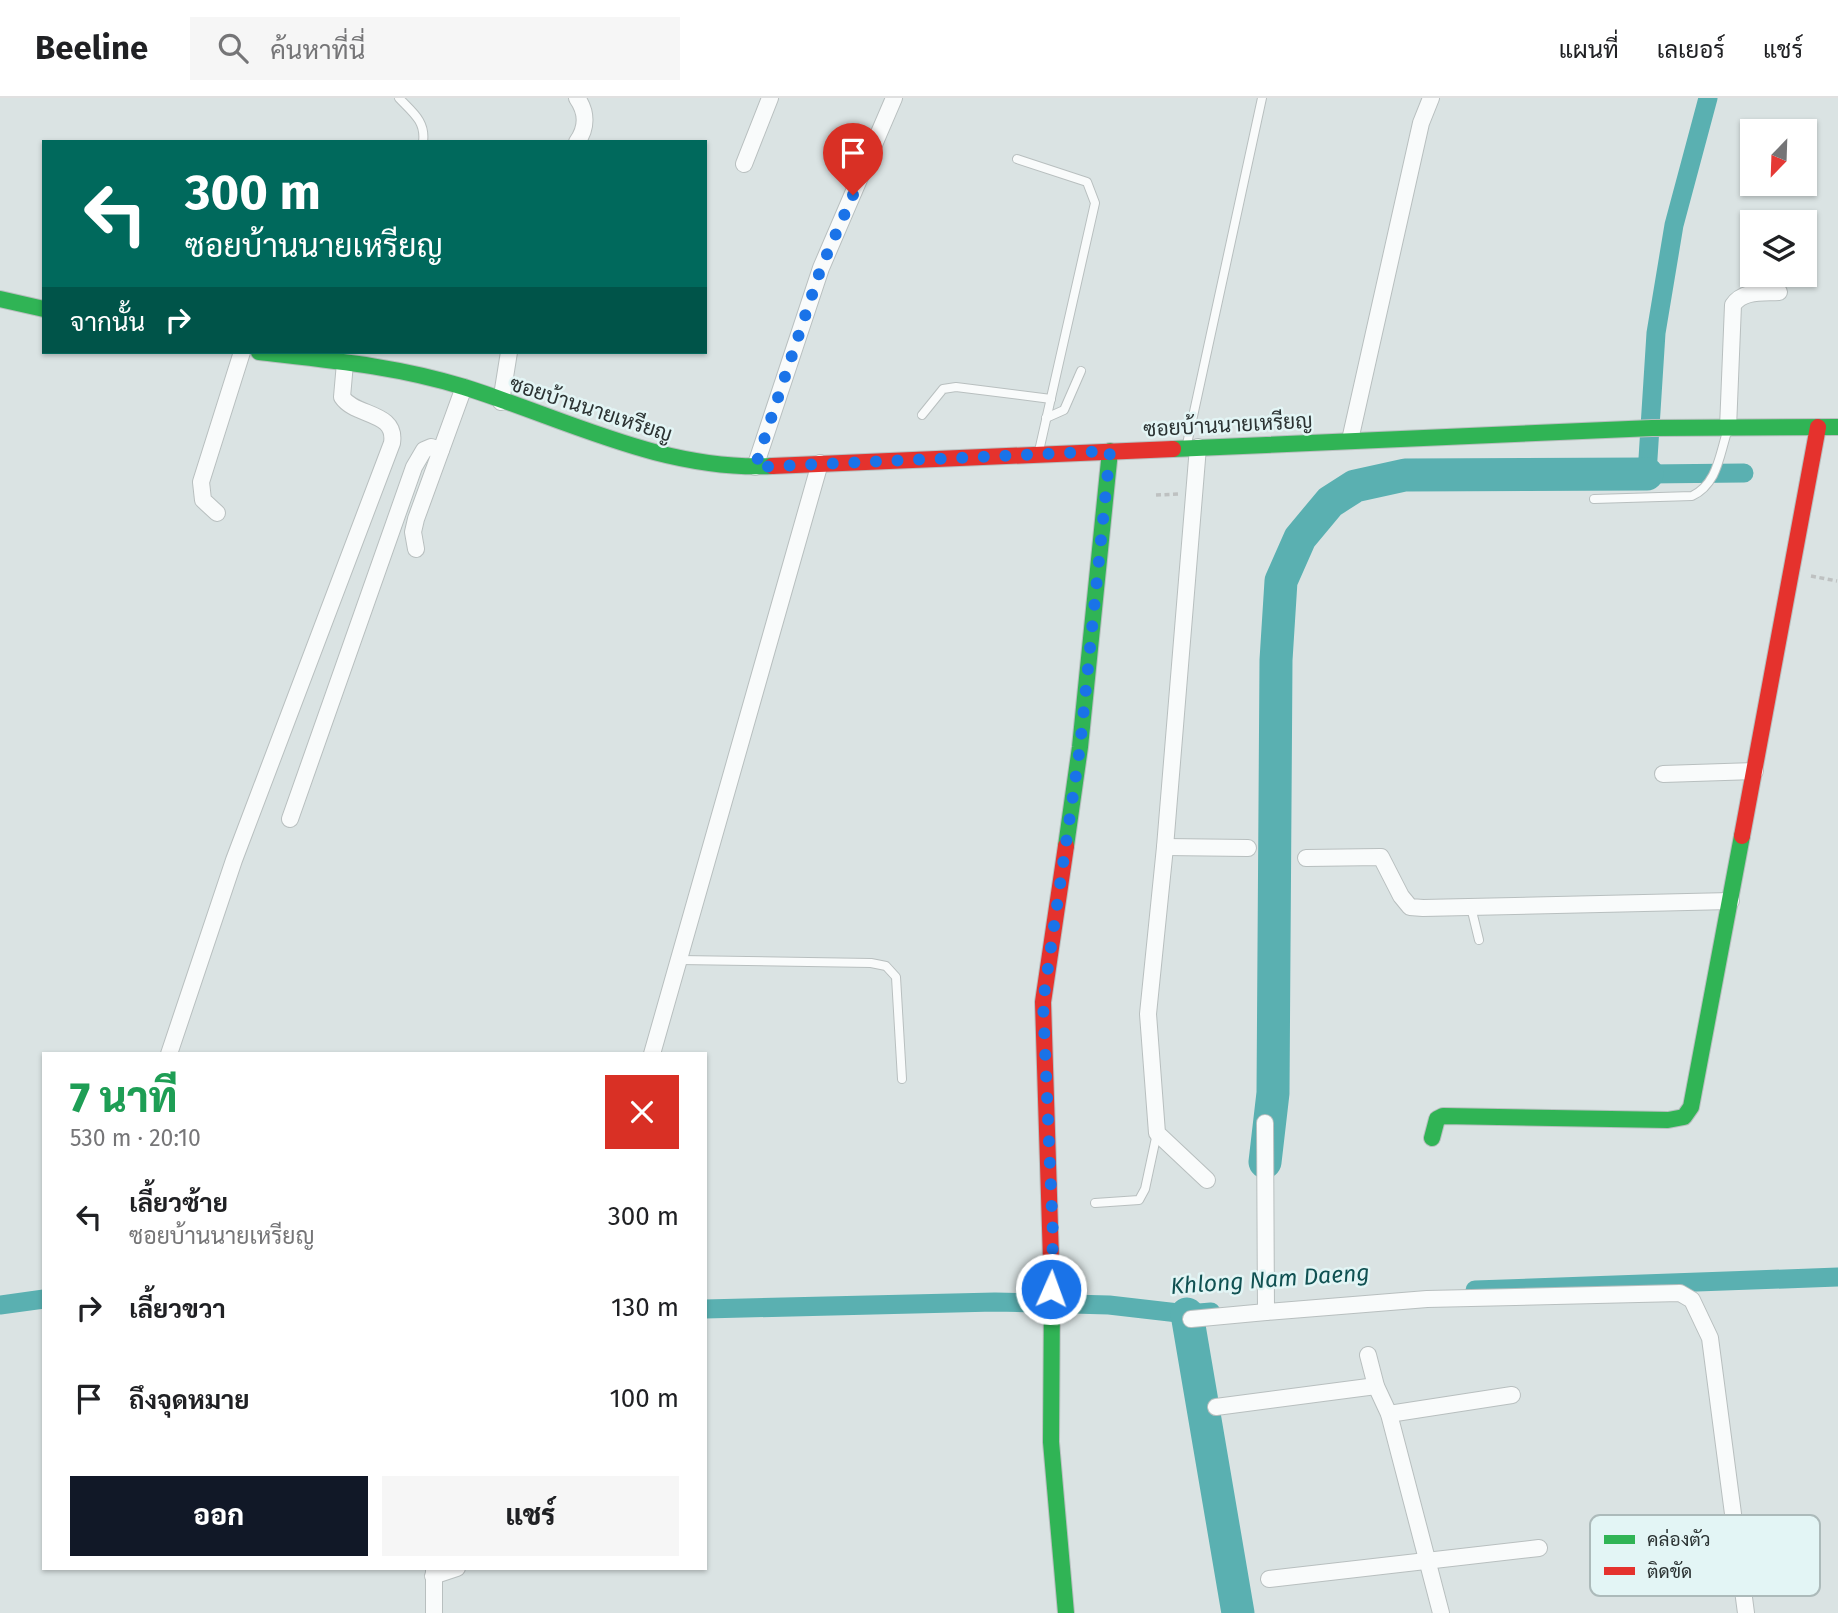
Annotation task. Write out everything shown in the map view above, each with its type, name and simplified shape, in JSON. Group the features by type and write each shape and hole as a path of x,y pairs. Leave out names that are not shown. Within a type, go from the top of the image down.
{"street":[{"path":"577,98 583,107 585,122 578,140"},
{"path":"744,164 770,98"},
{"path":"755,467 821,268 894,98"},
{"path":"1350,440 1421,123 1431,98"},
{"path":"1728,428 1732,305 1747,294 1779,292"},
{"path":"0,299 42,309"},
{"path":"217,513 203,500 201,482 241,354"},
{"name":"ซอยบ้านนายเหรียญ","path":"275,354 345,363 389,363 673,459 755,467 1652,428 1838,427"},
{"path":"500,401 509,354"},
{"path":"170,1052 234,860 392,443 392,431 386,422 347,404 342,397 345,363"},
{"path":"416,549 413,532 416,519 464,387"},
{"path":"1432,1138 1437,1119 1443,1116 1684,1117 1691,1107 1818,427"},
{"path":"290,819 414,467 424,450 431,447 441,450"},
{"path":"1192,447 1166,847 1147,1014 1157,1133 1207,1180"},
{"path":"1066,1613 1051,1442 1050,1324 1053,1237 1043,1002 1080,747 1110,451"},
{"path":"653,1052 821,463"},
{"path":"1663,774 1755,771"},
{"path":"1166,847 1248,848"},
{"path":"1306,858 1381,857 1401,896 1410,907 1731,901"},
{"path":"1265,1124 1266,1311"},
{"path":"1191,1319 1427,1299 1687,1296 1697,1307 1710,1338 1733,1515"},
{"path":"1368,1355 1376,1386 1389,1414 1441,1613"},
{"path":"1216,1407 1376,1386"},
{"path":"1389,1414 1512,1395"},
{"path":"1269,1579 1539,1548"},
{"path":"433,1572 434,1613"}],"lane":[{"path":"399,98 420,121 424,130 423,140"},
{"path":"1192,447 1262,98"},
{"path":"1017,159 1087,182 1095,203 1038,454"},
{"path":"1046,418 1064,410 1082,371"},
{"path":"922,415 943,389 956,387 1051,399"},
{"path":"1594,499 1692,496 1706,489 1713,479 1728,428"},
{"path":"1471,907 1479,940"},
{"path":"680,960 871,963 886,966 896,977 902,1079"},
{"path":"1095,1203 1139,1200 1145,1189 1157,1133"}],"path":[{"path":"1792,572 1837,581"}],"waterway":[{"path":"1708,98 1674,225 1656,333 1647,474 1744,473"},
{"path":"1265,1162 1273,1093 1276,660 1281,581 1300,538 1330,502 1355,486 1405,475 1647,474"},
{"name":"Khlong Nam Daeng","path":"1475,1290 1838,1277"},
{"name":"Khlong Nam Daeng","path":"0,1305 42,1299"},
{"name":"Khlong Nam Daeng","path":"707,1309 995,1302 1109,1305 1187,1314 1211,1312"},
{"path":"1187,1314 1238,1613"}],"traffic: fast":[{"path":"0,299 42,309"},
{"path":"275,354 363,365 439,380 653,452 731,465 772,466"},
{"path":"1173,449 1652,428 1838,427"},
{"path":"1066,846 1080,747 1110,451"},
{"path":"1432,1138 1437,1119 1443,1116 1668,1120 1684,1117 1691,1107 1742,836"},
{"path":"1052,1292 1051,1442 1066,1613"}],"traffic: jam":[{"path":"1742,836 1818,427"},
{"path":"772,466 1173,449"},
{"path":"1052,1292 1043,1002 1066,846"}],"route":[{"path":"853,195 821,268 755,467 1110,451 1080,747 1043,1002 1053,1237 1051,1289"}]}
